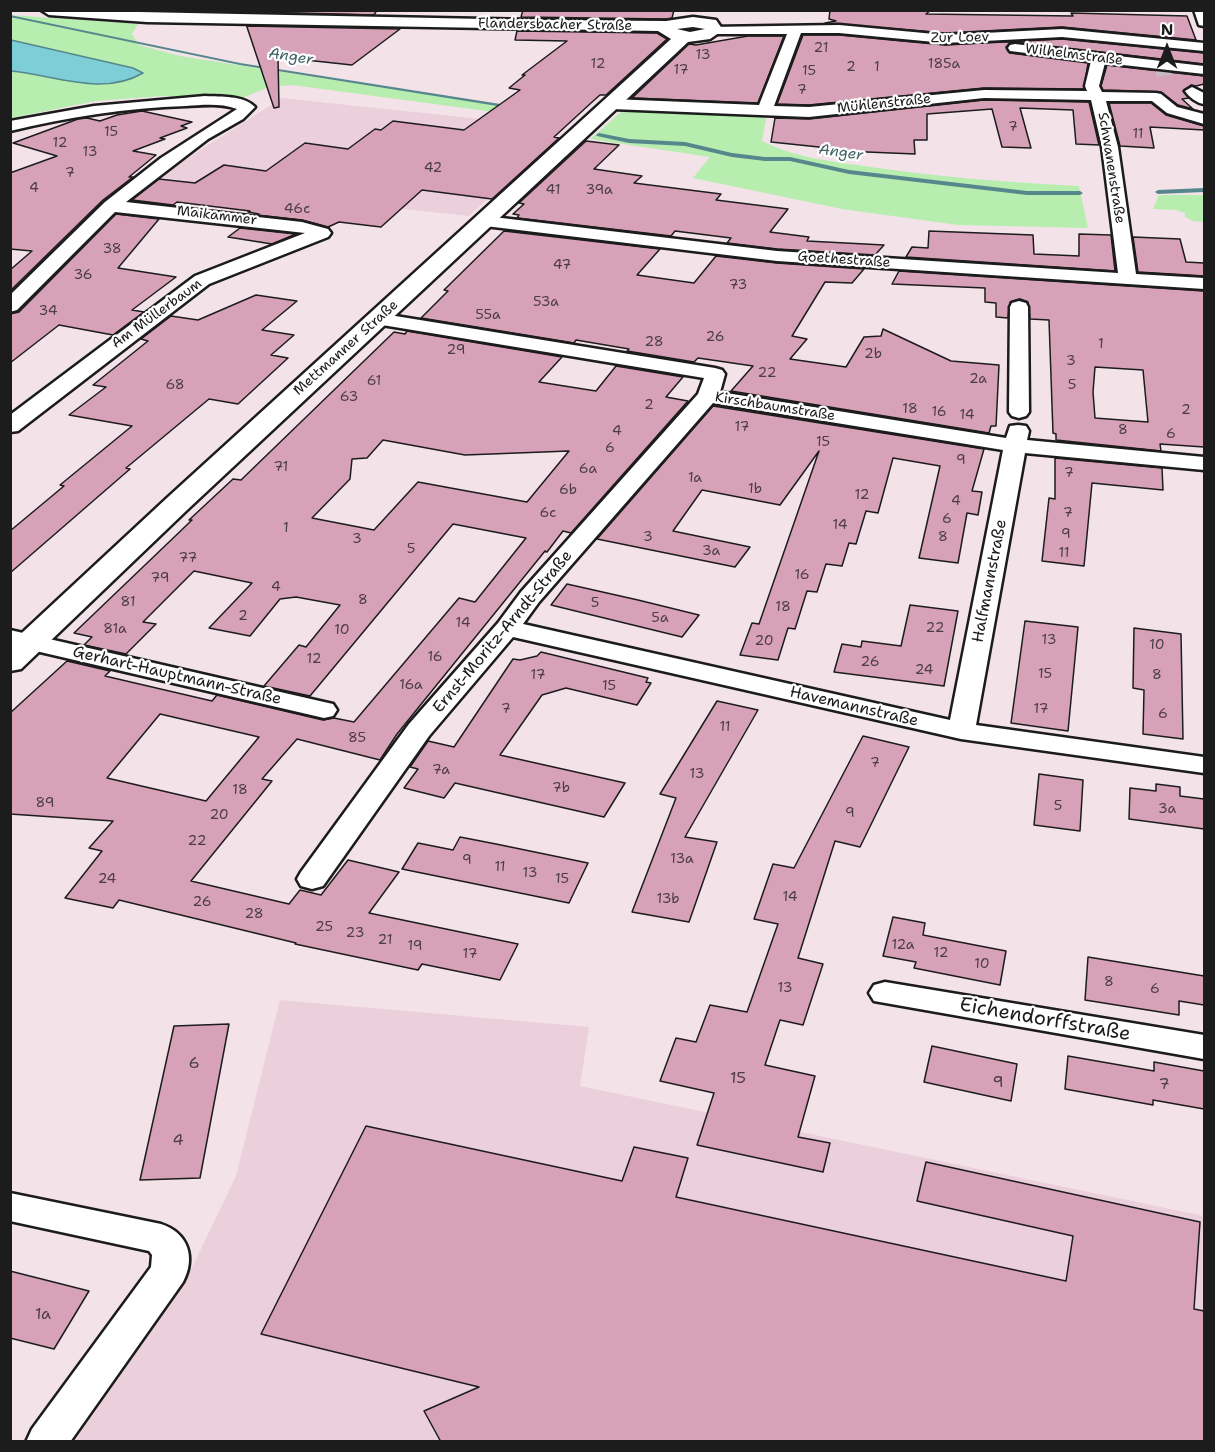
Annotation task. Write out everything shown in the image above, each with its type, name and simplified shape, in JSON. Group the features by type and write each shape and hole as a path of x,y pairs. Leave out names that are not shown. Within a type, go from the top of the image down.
{"main road":[{"name":"Flandersbacher Straße","path":"49,10 147,17 666,26 704,16"},
{"path":"666,26 666,31 684,36 702,36 715,30 704,16"},
{"name":"Mettmanner Straße","path":"10,662 21,640 164,515 684,36"}],"street":[{"path":"1200,10 1204,22"},
{"path":"1058,18 1062,33"},
{"name":"Zur Loev","path":"715,30 855,30 945,39 1062,33 1204,47"},
{"path":"765,110 795,31"},
{"name":"Wilhelmstraße","path":"945,39 964,45 1099,58 1163,70 1204,70"},
{"name":"Schwanenstraße","path":"1099,58 1092,86 1104,118 1110,147 1128,279"},
{"path":"1163,70 1162,89 1155,91 1156,97 1172,110 1204,119"},
{"path":"1204,87 1192,91 1204,100"},
{"name":"Mühlenstraße","path":"612,104 809,111 984,94 1098,98 1156,97"},
{"path":"10,126 61,114 201,100 242,103 247,107 238,116 193,142 111,206 55,264 10,306"},
{"name":"Maikammer","path":"111,206 274,223 322,233"},
{"name":"Goethestraße","path":"485,221 777,256 1204,284"},
{"name":"Am Müllerbaum","path":"10,426 202,280 322,233"},
{"name":"Halfmannstraße","path":"961,731 1017,430 1019,307"},
{"name":"Kirschbaumstraße","path":"377,319 715,374 708,396 1017,430 1204,463"},
{"name":"Ernst-Moritz-Arndt-Straße","path":"312,879 419,730 507,628 530,597 708,396"},
{"name":"Havemannstraße","path":"507,628 961,731 1204,765"},
{"name":"Gerhart-Hauptmann-Straße","path":"21,640 324,710"},
{"name":"Eichendorffstraße","path":"885,993 1204,1047"},
{"path":"10,1207 161,1239 171,1252 170,1271 46,1442"}],"shaded area":[{"path":"282,98 565,128 469,216 298,198 158,177"},
{"path":"280,1000 589,1027 580,1086 1204,1216 1204,1441 74,1442 187,1278 236,1176"}],"green space":[{"path":"11,15 138,24 132,34 139,45 180,56 573,117 569,122 292,85 269,87 242,98 163,96 96,101 11,118"},
{"path":"627,107 767,114 762,141 799,155 825,160 944,176 1079,186 1088,228 958,225 842,209 693,178 710,157 590,139"},
{"path":"1159,195 1204,195 1204,222 1193,221 1185,217 1185,213 1176,210 1153,209"}],"water":[{"path":"11,40 133,68 143,73 127,80 95,84 11,71"}],"building":[{"path":"258,10 377,10 374,15 257,12"},
{"path":"523,10 674,10 672,18 666,19 521,17"},
{"path":"830,10 931,10 926,14 1073,16 1071,13 1187,16 1196,40 1062,27 945,33 825,23 836,21 829,19"},
{"path":"247,26 400,29 352,65 278,57 279,107 274,108"},
{"path":"517,31 657,33 667,39 606,95 600,95 591,103 554,137 559,138 492,199 422,190 381,227 339,222 328,227 302,220 257,215 259,214 248,212 250,211 177,202 173,205 132,200 159,179 195,183 224,165 266,171 305,143 348,149 375,129 381,130 393,121 464,130 520,90 509,88 525,75 522,75 567,41 515,40"},
{"path":"803,35 839,35 945,45 1062,39 1204,53 1204,64 1015,42 1006,47 1010,53 1088,63 1084,89 984,88 809,105 777,104"},
{"path":"748,36 784,36 758,103 632,98 689,44 696,45"},
{"path":"1107,65 1204,76 1204,84 1191,85 1183,91 1189,98 1182,99 1193,109 1178,105 1161,92 1103,90 1101,86"},
{"path":"984,100 1089,102 1099,145 1076,144 1073,110 1020,108 1031,148 1002,147 992,109 927,114 927,140 914,140 915,154 819,150 819,147 771,142 775,118 809,119"},
{"path":"1109,103 1151,103 1166,115 1204,126 1204,130 1150,127 1154,148 1120,146"},
{"path":"142,111 192,122 181,126 187,128 160,138 165,139 133,151 156,155 129,177 133,177 103,200 10,291 10,270 32,251 10,249 10,173 57,156 13,143 78,119 87,118 100,121 117,115"},
{"path":"586,141 619,145 594,169 642,176 634,183 721,194 716,200 788,209 770,232 809,237 807,241 884,245 875,255 777,249 727,243 731,238 675,231 671,236 517,218 519,215 513,214 524,204 519,203"},
{"path":"116,214 159,219 118,268 176,277 132,310 144,312 113,335 59,325 10,363 10,314 19,312"},
{"path":"240,228 296,234 272,244 228,237"},
{"path":"504,231 660,249 637,275 694,283 716,256 864,269 852,283 825,282 792,336 807,339 790,359 846,367 864,337 881,336 883,329 951,361 999,365 996,426 991,426 989,433 731,391 753,366 698,358 694,362 576,340 574,343 421,318 448,291 444,290"},
{"path":"929,231 1033,235 1034,254 1079,256 1079,234 1111,235 1115,271 906,257 912,247 928,248"},
{"path":"1133,237 1180,239 1186,262 1204,263 1204,276 1138,272"},
{"path":"899,271 1204,291 1204,447 1160,444 1161,451 1056,440 1056,434 1053,433 1049,320 1030,319 1028,302 1020,299 1010,302 1008,318 996,317 996,303 985,302 985,288 892,284","holes":["1095,367 1143,370 1148,422 1095,418 1093,392"]},
{"path":"256,295 297,301 262,330 294,335 271,355 288,358 238,404 209,399 126,468 130,469 10,573 10,531 64,486 60,485 132,426 69,415 106,387 93,385 148,341 141,339 171,316 198,320"},
{"path":"407,331 562,357 539,382 596,391 616,366 683,377 666,397 688,401 571,533 563,531 547,552 545,551 397,734 380,760 297,739 262,779 272,781 191,881 289,904 300,890 321,895 348,860 399,872 369,913 518,944 500,980 422,964 418,970 295,944 119,900 113,908 65,898 102,851 89,848 113,821 10,814 10,713 67,661 110,671 105,676 212,701 217,695 323,720 334,718 354,722 459,598 475,602 526,538 453,524 310,696 264,686 299,645 306,647 340,605 296,597 280,599 250,636 209,628 252,583 194,571 143,622 156,624 126,654 84,645 92,637 74,633 192,520 189,520 233,479 241,480 394,332 405,334","holes":["383,440 465,455 569,451 527,502 418,482 374,530 312,518 350,479 352,459 367,458","160,714 259,737 206,801 107,778"]},
{"path":"713,406 984,449 972,491 982,492 978,515 967,513 958,563 919,558 940,466 893,458 878,513 866,511 856,544 849,543 842,566 826,564 817,592 807,591 795,629 788,628 778,660 740,655 752,623 759,624 819,451 780,505 702,490 673,531 750,547 735,567 597,539"},
{"path":"1055,458 1162,468 1163,490 1092,483 1084,566 1042,561 1049,498 1055,499"},
{"path":"567,584 699,615 682,637 551,605"},
{"path":"910,605 958,611 944,686 834,672 842,644 861,647 862,641 901,646"},
{"path":"1025,621 1078,627 1068,731 1011,723"},
{"path":"1134,628 1181,634 1183,739 1143,734 1144,690 1133,688"},
{"path":"541,652 648,678 646,682 651,683 637,705 566,688 542,695 500,755 625,783 604,817 455,783 444,798 404,788 418,769 410,767 428,741 454,747 513,659 520,660 537,656"},
{"path":"717,701 758,710 685,837 717,842 689,922 632,912 676,798 660,794"},
{"path":"863,736 909,747 860,847 835,841 798,958 823,964 803,1025 780,1020 765,1065 815,1076 798,1137 830,1143 823,1172 697,1145 714,1093 660,1081 676,1038 696,1042 710,1005 747,1012 778,924 754,919 773,864 794,868"},
{"path":"1039,774 1083,780 1080,831 1034,825"},
{"path":"1156,784 1180,787 1180,796 1204,799 1204,829 1129,819 1130,788 1156,791"},
{"path":"460,837 588,863 569,903 402,869 418,843 453,850"},
{"path":"893,917 925,923 923,935 1006,951 1000,985 914,968 916,962 883,956"},
{"path":"1088,957 1204,976 1204,1005 1179,1001 1179,1015 1085,1000"},
{"path":"229,1024 200,1178 140,1180 174,1026"},
{"path":"932,1046 1017,1064 1011,1101 924,1082"},
{"path":"1068,1056 1154,1071 1154,1062 1204,1071 1204,1109 1153,1100 1153,1105 1065,1089"},
{"path":"366,1126 622,1181 634,1147 688,1158 676,1197 1066,1281 1073,1236 917,1201 926,1162 1200,1222 1194,1309 1204,1311 1204,1442 441,1442 424,1411 479,1387 261,1334"},
{"path":"10,1271 89,1291 54,1349 10,1338"}],"waterway":[{"name":"Anger","path":"10,16 240,64 510,106"},
{"name":"Anger","path":"599,135 629,141 685,144 732,155 790,159 849,172 1027,193 1080,193"},
{"name":"Anger","path":"1158,192 1204,190"}],"tunnel":[{"path":"1163,68 1164,76"}]}
